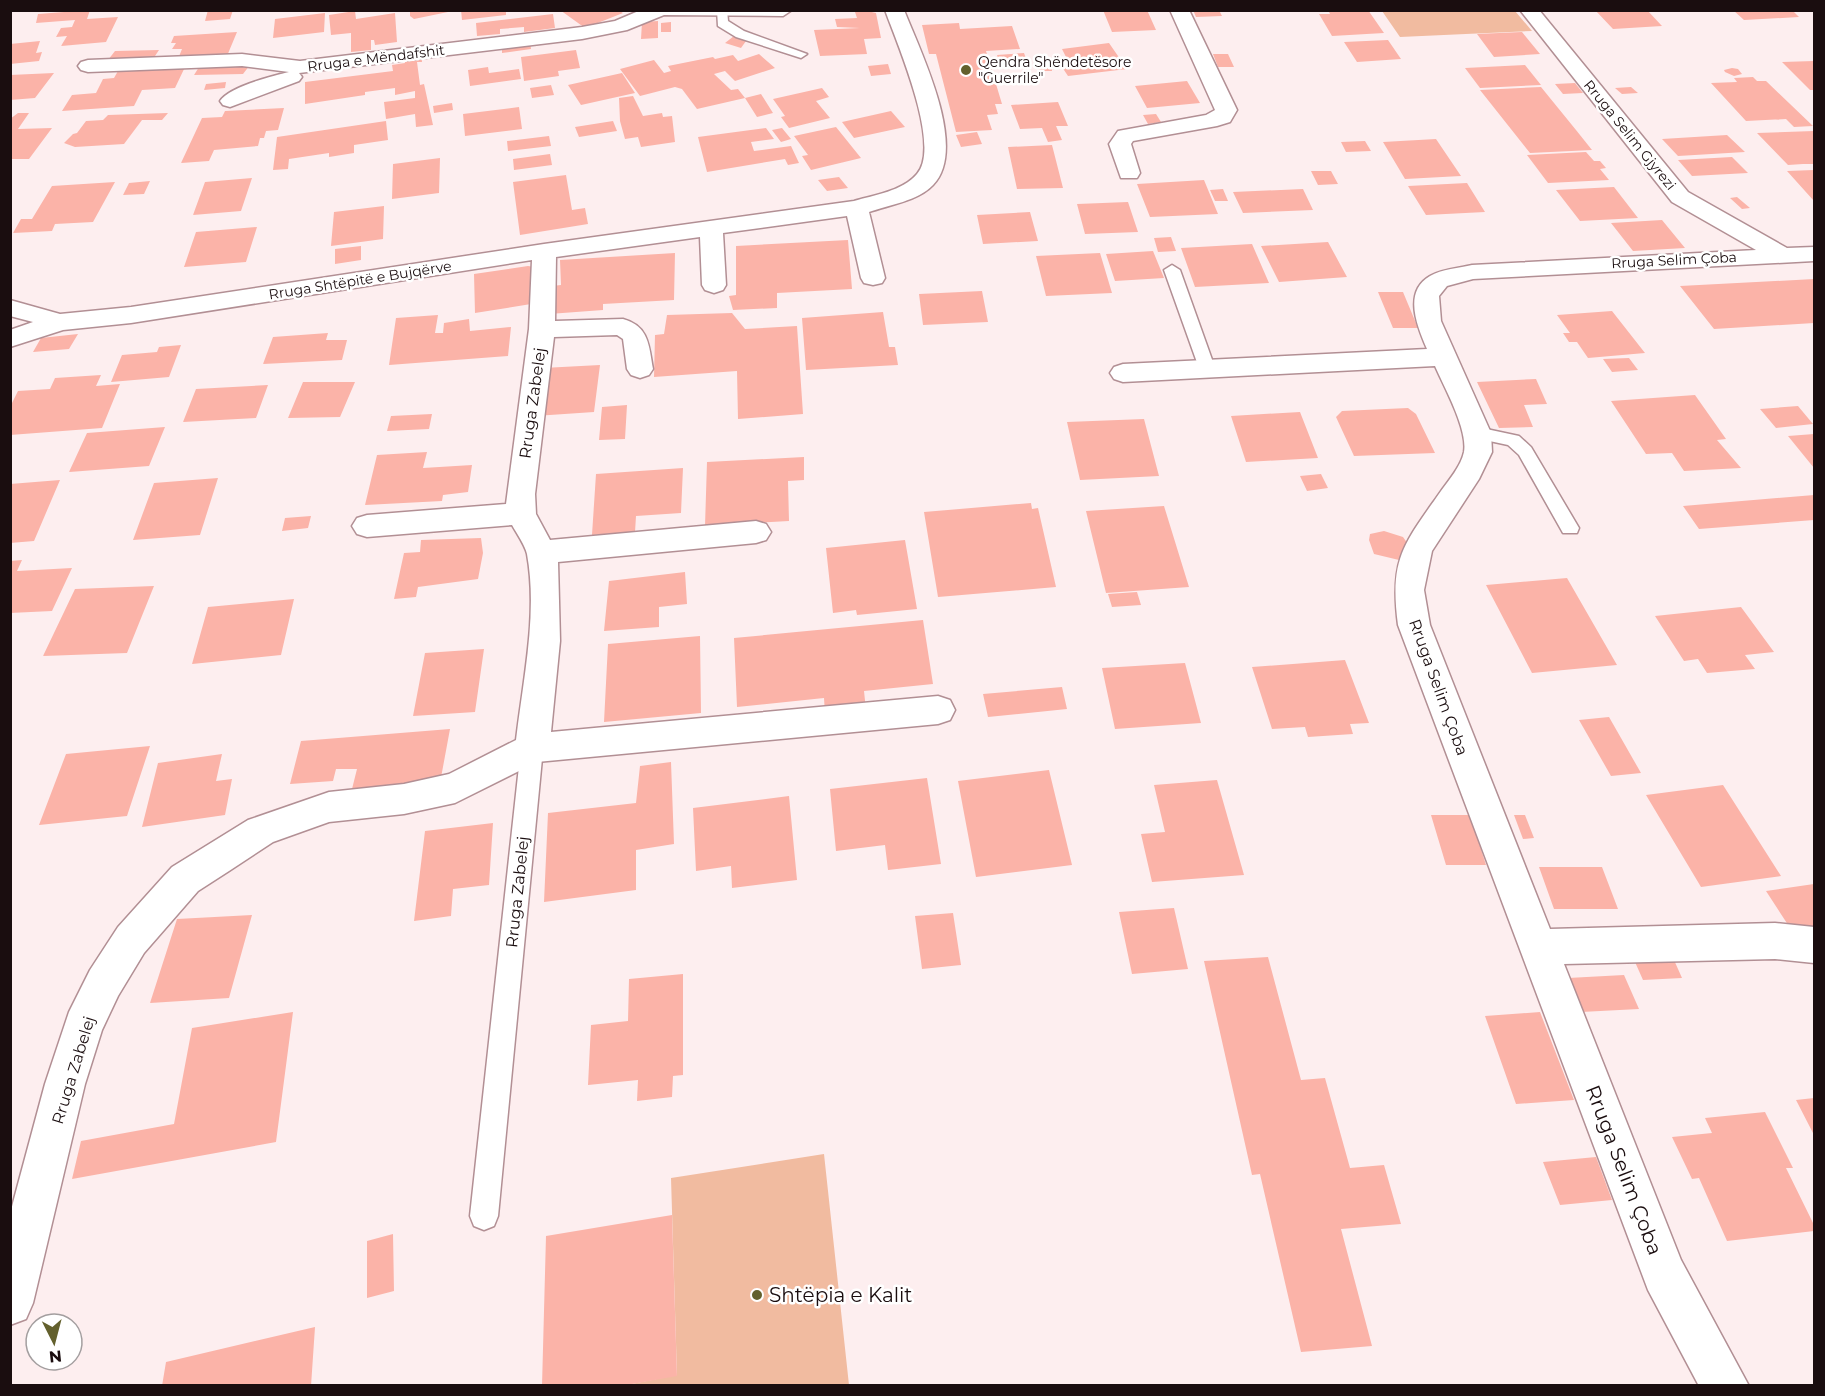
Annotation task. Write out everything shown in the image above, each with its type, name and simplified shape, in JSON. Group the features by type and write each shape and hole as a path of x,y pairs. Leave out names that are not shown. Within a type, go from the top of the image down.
{"street":[{"name":"Rruga e Mëndafshit","path":"88,66 242,60 297,80 620,26 659,10"},
{"path":"669,10 722,12 783,10"},
{"name":"Rruga Shtëpitë e Bujqërve","path":"17,338 60,322 131,315 544,251 857,208 926,180 937,159 936,135 894,10"},
{"path":"1129,173 1120,144 1126,136 1209,121 1222,117 1226,110 1179,10"},
{"name":"Rruga Selim Gjyrezi","path":"1529,10 1680,197 1782,255"},
{"path":"230,101 258,88 297,80"},
{"path":"857,208 873,278"},
{"path":"711,227 714,285"},
{"name":"Rruga Zabelej","path":"532,748 544,641 545,592 542,552 521,514 524,465 542,329 544,251"},
{"name":"Rruga Selim Çoba","path":"1726,1386 1664,1274 1414,625 1409,590 1417,549 1465,479 1478,452 1477,433 1428,321 1427,295 1438,281 1472,272 1815,254"},
{"path":"10,308 60,322"},
{"name":"Rruga Zabelej","path":"542,329 623,327 635,336 640,369"},
{"path":"10,360 17,338"},
{"path":"1123,373 1443,357"},
{"path":"367,526 521,514"},
{"path":"542,552 756,532"},
{"name":"Rruga Zabelej","path":"10,1303 62,1096 83,1026 104,983 131,940 185,879 261,831 329,807 404,799 455,788 532,748 938,710"},
{"path":"1538,947 1775,940 1815,945"}],"lane":[{"path":"722,12 722,23 740,34 801,54"},
{"path":"1172,270 1207,368"},
{"path":"1477,433 1513,440 1525,451 1570,528"},
{"name":"Rruga Zabelej","path":"484,1216 532,748"}],"shaded area":[{"path":"1382,11 1515,11 1532,31 1400,37"},
{"name":"Shtëpia e Kalit","path":"824,1154 849,1385 621,1386 677,1375 671,1178"}],"building":[{"path":"90,10 87,19 118,17 106,42 61,46 67,36 56,37 61,28 72,27 75,20 36,23 38,14"},
{"path":"208,10 233,10 230,19 205,21"},
{"path":"410,10 448,10 448,12 414,19 410,16"},
{"path":"461,10 506,10 506,15 462,20"},
{"path":"560,10 618,10 623,13 585,28"},
{"path":"863,10 876,13 881,38 864,39 867,54 820,56 814,30 860,28 837,27 835,19 857,18 855,12"},
{"path":"1103,10 1147,10 1156,30 1112,32"},
{"path":"1193,10 1219,10 1222,16 1196,17"},
{"path":"1328,10 1368,10 1384,33 1332,36 1319,14 1330,14"},
{"path":"1595,10 1647,10 1662,26 1613,29"},
{"path":"1733,10 1792,10 1799,17 1744,20"},
{"path":"355,11 356,19 395,13 397,42 375,45 374,40 371,40 371,50 351,52 351,33 331,35 329,15"},
{"path":"325,13 324,32 273,38 275,19"},
{"path":"553,14 555,28 524,32 524,27 500,29 500,34 477,36 476,23"},
{"path":"658,21 658,38 641,39 642,22"},
{"path":"671,22 671,32 661,32 661,23"},
{"name":"Qendra Shëndetësore \"Guerrile\"","path":"959,23 960,29 1012,26 1020,49 986,51 1002,104 995,104 998,114 987,115 992,130 956,132 936,54 929,54 922,25"},
{"path":"237,32 227,56 178,59 182,49 172,49 176,43 171,43 174,36"},
{"path":"1522,32 1540,54 1494,57 1477,34"},
{"path":"734,36 746,41 741,48 725,43"},
{"path":"1388,40 1401,59 1357,62 1344,42"},
{"path":"40,41 36,53 42,52 39,61 10,64 10,44"},
{"path":"530,41 531,49 502,53 502,44"},
{"path":"1109,43 1127,69 1068,76 1056,58 1066,57 1062,49"},
{"path":"159,50 151,62 108,60 115,51"},
{"path":"576,50 580,68 558,71 559,76 524,81 521,57"},
{"path":"1024,53 1027,61 1000,63 997,55"},
{"path":"421,54 422,62 417,62 420,85 424,84 433,125 416,127 415,114 386,119 384,102 415,98 415,91 395,95 395,88 305,104 305,82 393,71 392,65 405,63 404,56"},
{"path":"759,54 775,68 735,81 725,71 714,74 731,90 738,89 745,98 697,109 682,89 675,87 640,96 620,69 654,60 664,73 671,71 668,66 713,57 715,59 733,55 738,61"},
{"path":"1213,54 1228,54 1234,67 1218,67"},
{"path":"1037,60 1051,60 1052,71 1039,71"},
{"path":"1814,61 1814,90 1810,90 1782,62"},
{"path":"201,64 250,65 243,74 194,75"},
{"path":"888,64 891,74 871,76 868,66"},
{"path":"1525,65 1541,85 1480,88 1465,68"},
{"path":"185,67 175,88 142,90 134,106 62,111 72,95 96,93 103,79 114,78 118,71"},
{"path":"488,67 489,73 519,69 521,79 470,86 468,70"},
{"path":"1738,69 1742,74 1734,76 1724,70"},
{"path":"54,73 35,98 10,100 10,75"},
{"path":"622,73 635,93 581,105 568,85"},
{"path":"1753,77 1757,81 1766,81 1813,126 1794,127 1786,119 1746,121 1711,83 1737,82 1734,78"},
{"path":"1187,81 1200,103 1147,108 1135,86"},
{"path":"226,82 225,88 204,90 206,84"},
{"path":"1575,83 1583,93 1563,94 1555,84"},
{"path":"551,85 554,95 532,98 530,88"},
{"path":"1541,87 1592,150 1530,153 1480,90"},
{"path":"1631,87 1638,93 1622,94 1615,88"},
{"path":"822,88 829,97 816,101 830,118 789,128 781,117 785,116 773,99"},
{"path":"761,94 773,113 757,117 745,98"},
{"path":"633,96 643,116 662,113 663,117 672,116 675,142 641,147 638,137 625,139 620,121 619,98"},
{"path":"1058,102 1068,126 1056,126 1062,140 1048,142 1042,128 1020,129 1011,105"},
{"path":"452,103 453,110 434,113 433,106"},
{"path":"519,107 522,129 465,136 463,114"},
{"path":"284,108 278,130 266,131 264,138 260,138 258,146 214,150 209,161 181,163 202,118 222,117 225,111"},
{"path":"891,111 905,127 854,138 842,122"},
{"path":"18,113 29,113 18,129 52,128 29,159 10,159 10,119"},
{"path":"168,113 162,120 142,120 124,144 75,147 64,143 77,133 86,121 103,120 108,115"},
{"path":"1156,114 1161,122 1148,124 1143,115"},
{"path":"386,121 388,140 354,145 354,153 329,157 329,153 289,159 288,169 273,170 277,137"},
{"path":"613,121 617,131 579,137 575,127"},
{"path":"836,127 861,158 811,170 802,156 808,155 794,136"},
{"path":"766,128 774,139 751,142 754,151 791,146 799,163 788,165 785,159 707,172 698,137"},
{"path":"782,128 791,139 781,142 772,130"},
{"path":"1814,131 1814,164 1788,165 1757,133"},
{"path":"977,132 982,144 961,147 956,135"},
{"path":"1727,135 1745,152 1678,156 1662,139"},
{"path":"549,136 551,146 508,151 507,141"},
{"path":"1436,139 1461,176 1405,179 1383,142"},
{"path":"1365,141 1371,151 1346,152 1341,142"},
{"path":"1052,145 1063,188 1017,189 1008,147"},
{"path":"1586,152 1594,161 1600,161 1606,168 1600,169 1609,180 1548,183 1527,155"},
{"path":"550,154 552,165 514,170 513,159"},
{"path":"1732,157 1748,173 1692,176 1678,160"},
{"path":"440,158 439,193 392,199 393,164"},
{"path":"1814,170 1814,201 1787,171"},
{"path":"1311,171 1331,171 1338,184 1318,185"},
{"path":"566,175 572,210 585,208 588,224 520,235 513,182"},
{"path":"839,177 848,188 827,191 818,180"},
{"path":"252,178 241,211 193,215 205,182"},
{"path":"1204,180 1218,214 1150,217 1137,184"},
{"path":"150,181 144,194 123,195 129,183"},
{"path":"115,182 93,222 55,224 52,231 13,233 21,219 32,219 52,186"},
{"path":"1467,183 1485,212 1426,215 1408,186"},
{"path":"1614,187 1638,218 1580,221 1556,190"},
{"path":"1223,189 1228,201 1215,201 1210,190"},
{"path":"1303,189 1313,210 1243,213 1233,192"},
{"path":"1737,197 1750,208 1742,209 1730,198"},
{"path":"1128,202 1138,232 1085,234 1077,204"},
{"path":"384,206 383,239 331,246 334,212"},
{"path":"1030,212 1038,241 983,244 977,215"},
{"path":"1662,220 1685,248 1633,251 1611,223"},
{"path":"257,227 246,262 184,267 196,232"},
{"path":"1171,237 1176,251 1158,252 1154,238"},
{"path":"848,240 852,289 777,293 777,308 733,310 729,296 736,295 736,246"},
{"path":"1328,242 1347,277 1279,282 1261,246"},
{"path":"1252,244 1269,283 1195,287 1181,248"},
{"path":"361,246 361,260 335,264 335,249"},
{"path":"1153,251 1164,278 1115,281 1106,254"},
{"path":"675,253 674,300 603,304 603,310 549,314 552,286 561,285 560,260"},
{"path":"1100,253 1112,293 1046,296 1036,256"},
{"path":"534,267 531,304 475,313 474,274"},
{"path":"1814,279 1814,323 1714,329 1680,286"},
{"path":"982,291 988,322 923,325 919,294"},
{"path":"1378,292 1403,292 1418,328 1393,328"},
{"path":"1612,311 1645,353 1588,358 1577,342 1569,342 1563,333 1570,333 1557,315"},
{"path":"883,312 889,347 895,347 898,365 806,370 802,318"},
{"path":"732,313 745,329 797,326 803,414 738,419 737,371 654,377 655,335 664,334 667,315"},
{"path":"438,315 435,333 443,333 444,323 469,319 470,331 511,327 508,356 389,365 396,318"},
{"path":"328,333 326,340 347,340 342,360 263,364 273,337"},
{"path":"78,334 69,349 33,352 41,338"},
{"path":"181,345 169,377 111,382 122,355 157,352 159,347"},
{"path":"1629,358 1638,370 1612,372 1603,359"},
{"path":"600,365 594,412 535,416 543,368"},
{"path":"101,375 96,386 120,384 102,428 10,435 10,407 18,391 50,389 55,378"},
{"path":"1536,379 1547,404 1524,405 1533,427 1499,428 1477,382"},
{"path":"303,382 355,382 340,417 288,418"},
{"path":"268,385 256,418 183,422 196,389"},
{"path":"1695,395 1726,439 1717,440 1741,468 1684,471 1672,453 1646,454 1611,401"},
{"path":"627,405 625,439 599,440 602,407"},
{"path":"1798,406 1813,424 1776,428 1760,409"},
{"path":"1408,408 1416,414 1435,453 1354,456 1336,417 1342,411"},
{"path":"1300,412 1318,458 1246,462 1231,416"},
{"path":"432,414 429,429 387,431 391,416"},
{"path":"1144,419 1159,476 1080,480 1067,422"},
{"path":"165,427 149,466 69,472 87,433"},
{"path":"1814,434 1814,468 1788,436"},
{"path":"427,452 423,468 472,465 468,492 443,495 442,501 365,505 377,455"},
{"path":"804,457 804,480 788,481 789,521 705,526 707,462"},
{"path":"683,468 681,513 636,516 635,532 592,535 596,474"},
{"path":"1321,474 1328,488 1307,491 1300,476"},
{"path":"218,478 200,535 133,540 154,483"},
{"path":"60,480 34,541 10,543 10,484"},
{"path":"1814,495 1814,520 1699,529 1683,506"},
{"path":"1031,503 1032,509 1038,508 1056,587 938,597 924,512"},
{"path":"1164,506 1189,587 1106,593 1086,511"},
{"path":"311,516 308,528 282,531 285,518"},
{"path":"1384,531 1403,537 1408,544 1399,560 1374,554 1369,540 1370,534"},
{"path":"481,538 483,553 478,579 418,587 416,597 394,599 404,553 420,552 421,540"},
{"path":"905,540 917,609 857,615 856,610 833,613 826,548"},
{"path":"22,560 17,571 72,568 52,611 10,613 10,561"},
{"path":"685,572 687,604 659,607 659,627 604,631 609,581"},
{"path":"1567,578 1617,665 1532,673 1486,585"},
{"path":"154,586 127,653 43,656 75,589"},
{"path":"1137,592 1141,605 1112,607 1108,594"},
{"path":"294,599 281,655 192,664 208,607"},
{"path":"1741,607 1774,652 1745,655 1755,669 1707,673 1698,659 1684,661 1655,616"},
{"path":"923,620 933,684 864,691 866,710 825,714 824,698 737,707 734,638"},
{"path":"700,636 701,713 604,722 608,644"},
{"path":"484,649 475,712 413,716 425,653"},
{"path":"1345,660 1369,723 1350,724 1353,734 1308,737 1305,727 1272,729 1252,667"},
{"path":"1185,663 1201,723 1115,729 1102,668"},
{"path":"1062,687 1067,709 988,717 983,694"},
{"path":"1609,717 1641,773 1611,776 1579,720"},
{"path":"450,729 440,783 352,789 357,769 336,769 333,781 290,784 301,741"},
{"path":"150,746 127,816 39,825 66,754"},
{"path":"222,754 216,781 232,779 225,815 142,827 158,763"},
{"path":"671,762 674,844 636,850 636,890 544,902 548,813 636,803 640,766"},
{"path":"1049,770 1072,865 976,877 958,781"},
{"path":"927,778 941,864 888,870 885,845 836,851 830,789"},
{"path":"1217,780 1244,875 1152,882 1141,834 1165,832 1154,785"},
{"path":"1723,785 1781,876 1701,887 1646,795"},
{"path":"789,796 797,880 732,888 731,866 696,871 693,808"},
{"path":"1431,815 1470,815 1486,865 1446,865"},
{"path":"1514,815 1525,815 1534,838 1523,839"},
{"path":"493,823 489,885 453,889 451,916 414,921 425,831"},
{"path":"1539,867 1602,867 1618,909 1554,909"},
{"path":"1814,884 1814,931 1794,934 1766,891"},
{"path":"1174,908 1188,969 1132,974 1119,912"},
{"path":"953,913 961,965 922,969 915,916"},
{"path":"252,915 229,998 150,1003 177,919"},
{"path":"1268,957 1301,1080 1325,1078 1350,1168 1384,1165 1401,1224 1341,1229 1372,1346 1301,1352 1260,1174 1252,1175 1204,961"},
{"path":"1674,960 1682,978 1643,980 1635,962"},
{"path":"683,974 683,1075 673,1076 672,1097 637,1101 638,1080 588,1085 591,1025 628,1021 629,979"},
{"path":"1624,975 1639,1009 1581,1012 1568,978"},
{"path":"293,1012 276,1142 72,1179 81,1141 174,1124 192,1028"},
{"path":"1540,1012 1574,1100 1516,1104 1485,1016"},
{"path":"1814,1098 1814,1135 1796,1100"},
{"path":"1765,1112 1793,1168 1786,1168 1814,1225 1814,1231 1727,1241 1699,1178 1692,1179 1672,1137 1712,1133 1705,1118"},
{"path":"1596,1157 1612,1200 1560,1205 1543,1162"},
{"path":"672,1215 677,1376 621,1386 542,1386 546,1236"},
{"path":"393,1234 394,1291 367,1298 367,1241"},
{"path":"315,1327 311,1386 162,1386 166,1362"}],"place":[{"name":"Qendra Shëndetësore \"Guerrile\"","path":"966,70"},
{"name":"Shtëpia e Kalit","path":"757,1295"}]}
